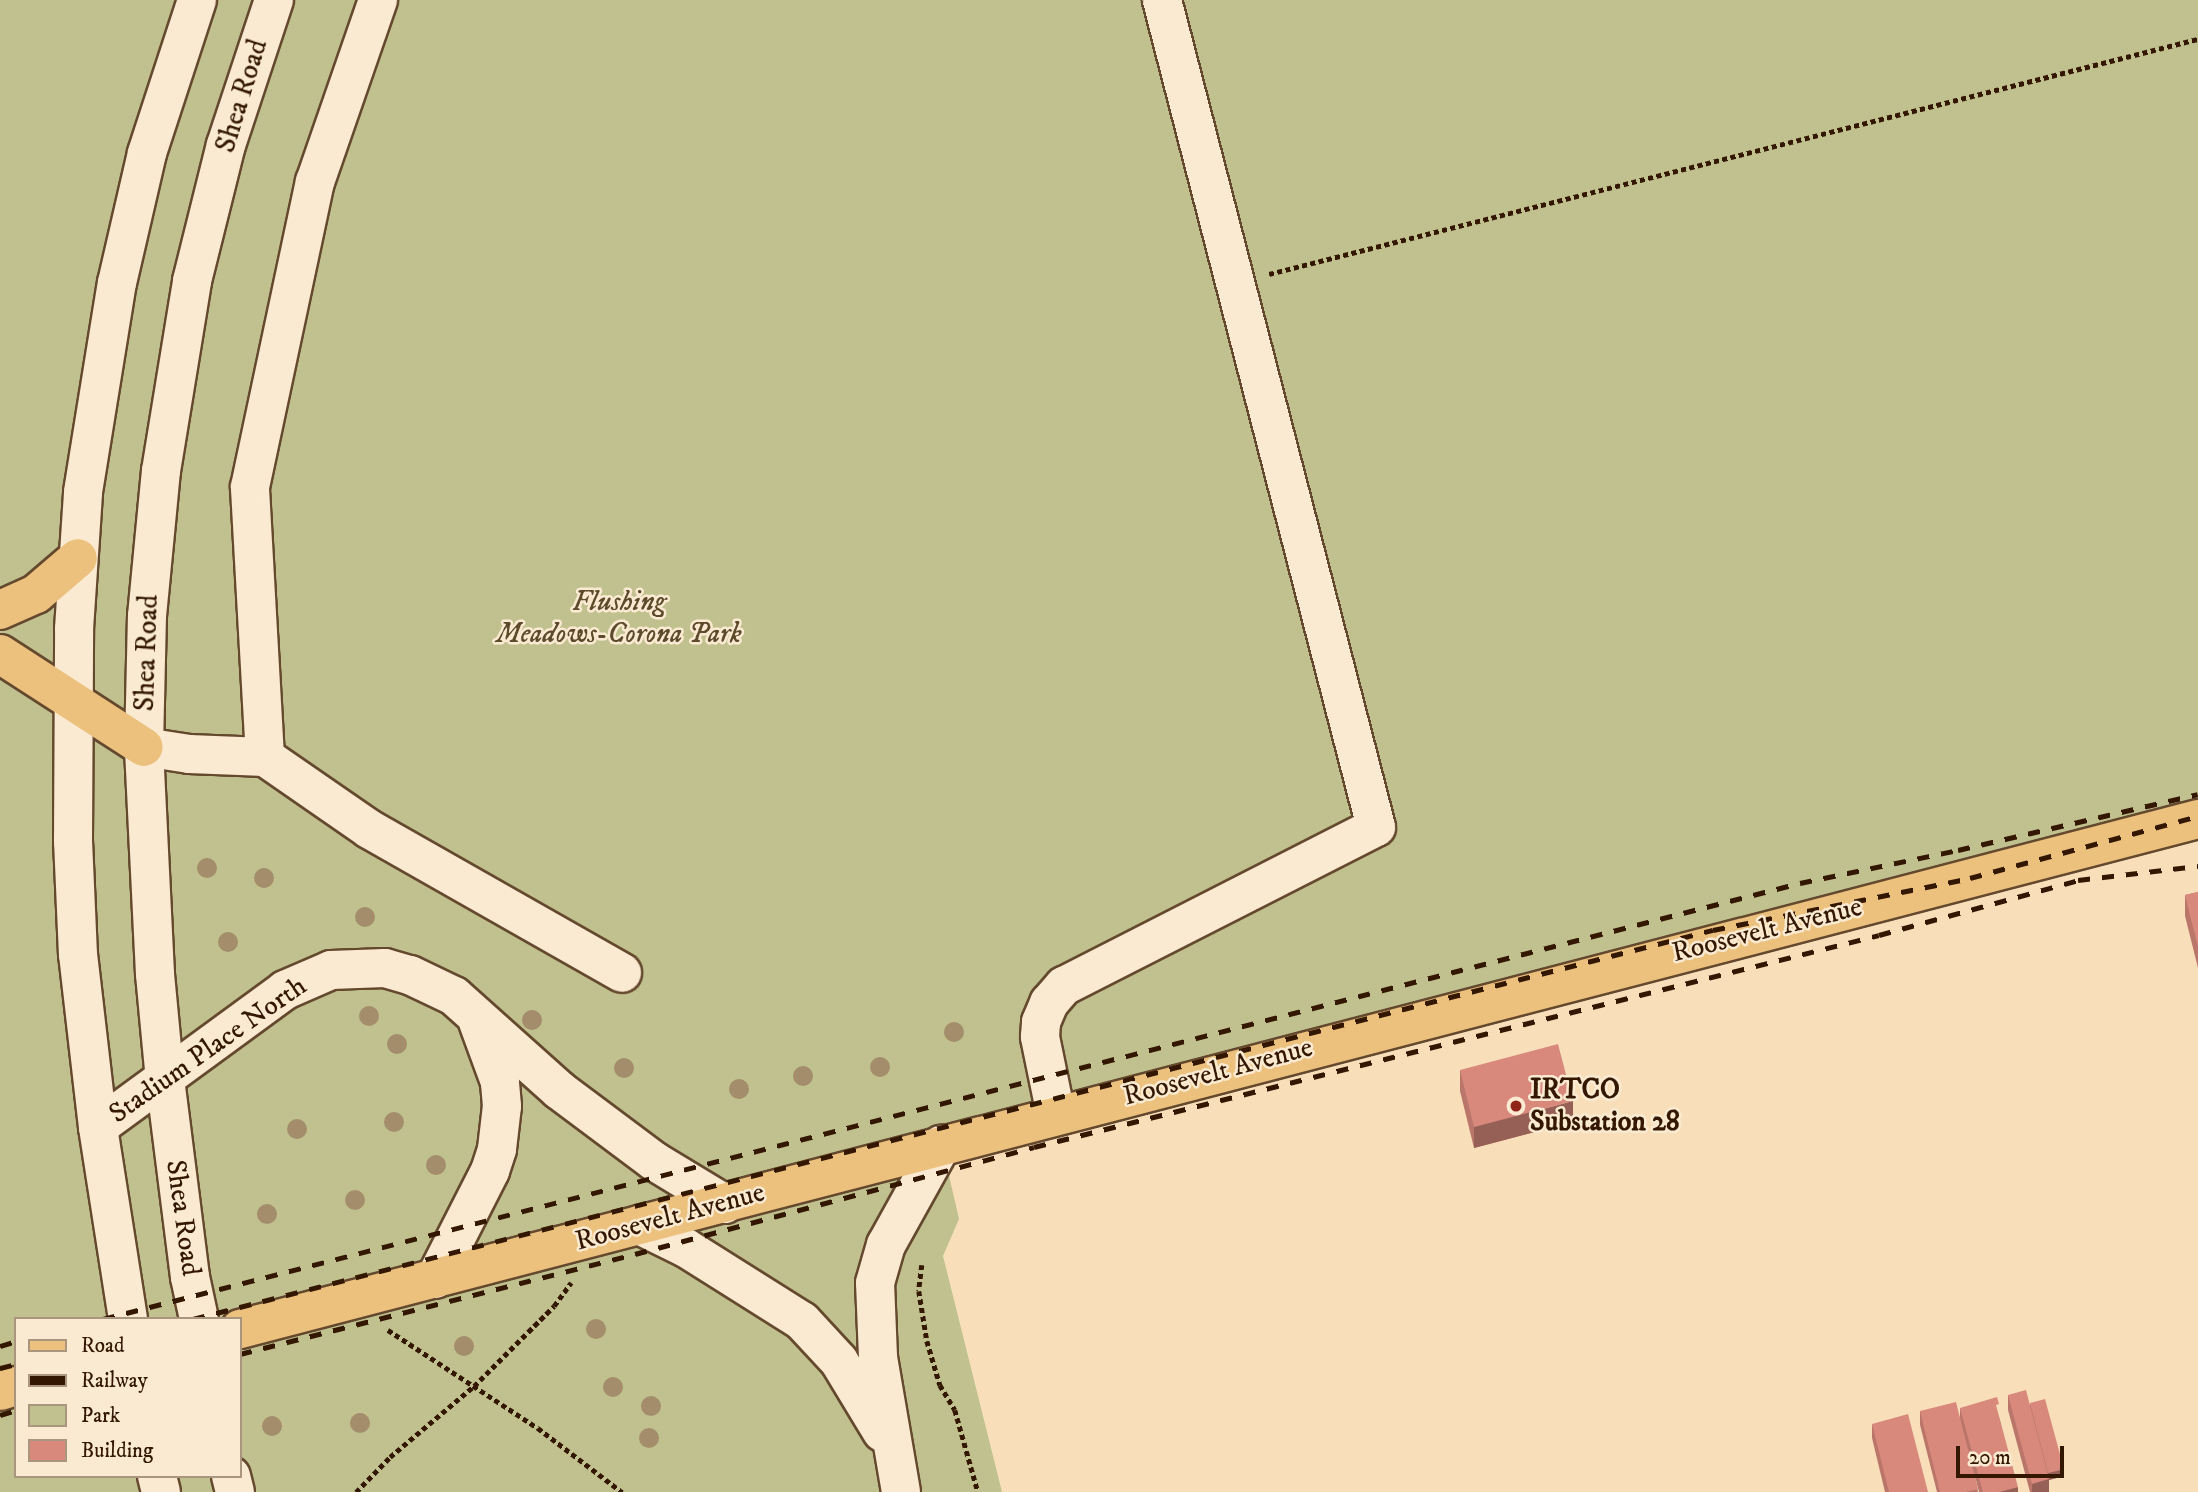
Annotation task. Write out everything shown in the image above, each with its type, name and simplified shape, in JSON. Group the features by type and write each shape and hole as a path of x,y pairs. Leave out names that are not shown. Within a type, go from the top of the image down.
{"main road":[{"path":"0,610 36,594 78,558"},
{"path":"0,654 72,703 144,747"},
{"name":"Roosevelt Avenue","path":"255,1325 2198,819"}],"street":[{"path":"128,1317 98,1127 78,955 73,841 72,703 78,558 91,437 117,284 148,153 197,0"},
{"name":"Shea Road","path":"199,1317 190,1277 165,1080 155,974 144,747 152,545 180,343 195,268 226,145 274,0"},
{"path":"265,757 250,487 315,182 378,0"},
{"path":"1056,1115 1040,1037 1041,1022 1049,1003 1064,986 1376,827 1162,0"},
{"path":"144,747 189,754 265,757 369,829 622,973"},
{"name":"Stadium Place North","path":"98,1127 285,990 331,970 386,968 410,975 454,996 568,1098 654,1161 725,1204"},
{"path":"435,1279 490,1171 501,1128 500,1082 475,1013"},
{"path":"901,1492 875,1330 876,1283 886,1245 942,1144"},
{"path":"639,1225 686,1248 802,1321 839,1361 892,1449"}],"path":[{"path":"1235,282 2198,39"},
{"path":"923,1256 919,1291 927,1341 940,1385 955,1410 978,1492"},
{"path":"356,1492 390,1457 474,1386 554,1306 575,1277"},
{"path":"385,1328 538,1427 622,1492"}],"green space":[{"name":"Flushing Meadows-Corona Park","path":"0,0 2198,0 2198,819 942,1145 959,1219 943,1256 1002,1492 0,1492"}],"building":[{"path":"2198,892 2198,947 2185,895"},
{"name":"IRTCO Substation 28","path":"1558,1044 1573,1101 1474,1127 1460,1070"},
{"path":"2026,1390 2049,1479 2032,1484 2008,1395"},
{"path":"1997,1397 1999,1404 1996,1405 2018,1487 1999,1492 1983,1492 1960,1408"},
{"path":"2045,1399 2064,1469 2048,1473 2030,1403"},
{"path":"1956,1402 1978,1489 1940,1492 1920,1411"},
{"path":"1908,1414 1928,1492 1889,1492 1872,1424"}],"railway":[{"path":"111,1317 1800,883 1958,850 2198,794"},
{"path":"201,1317 1713,930 1970,878 2198,816"},
{"path":"242,1353 635,1254 1034,1147 1879,935 2078,880 2198,866"},
{"path":"0,1346 14,1342"},
{"path":"0,1368 14,1364"},
{"path":"0,1415 14,1411"}],"place":[{"name":"IRTCO Substation 28","path":"1516,1106"}]}
